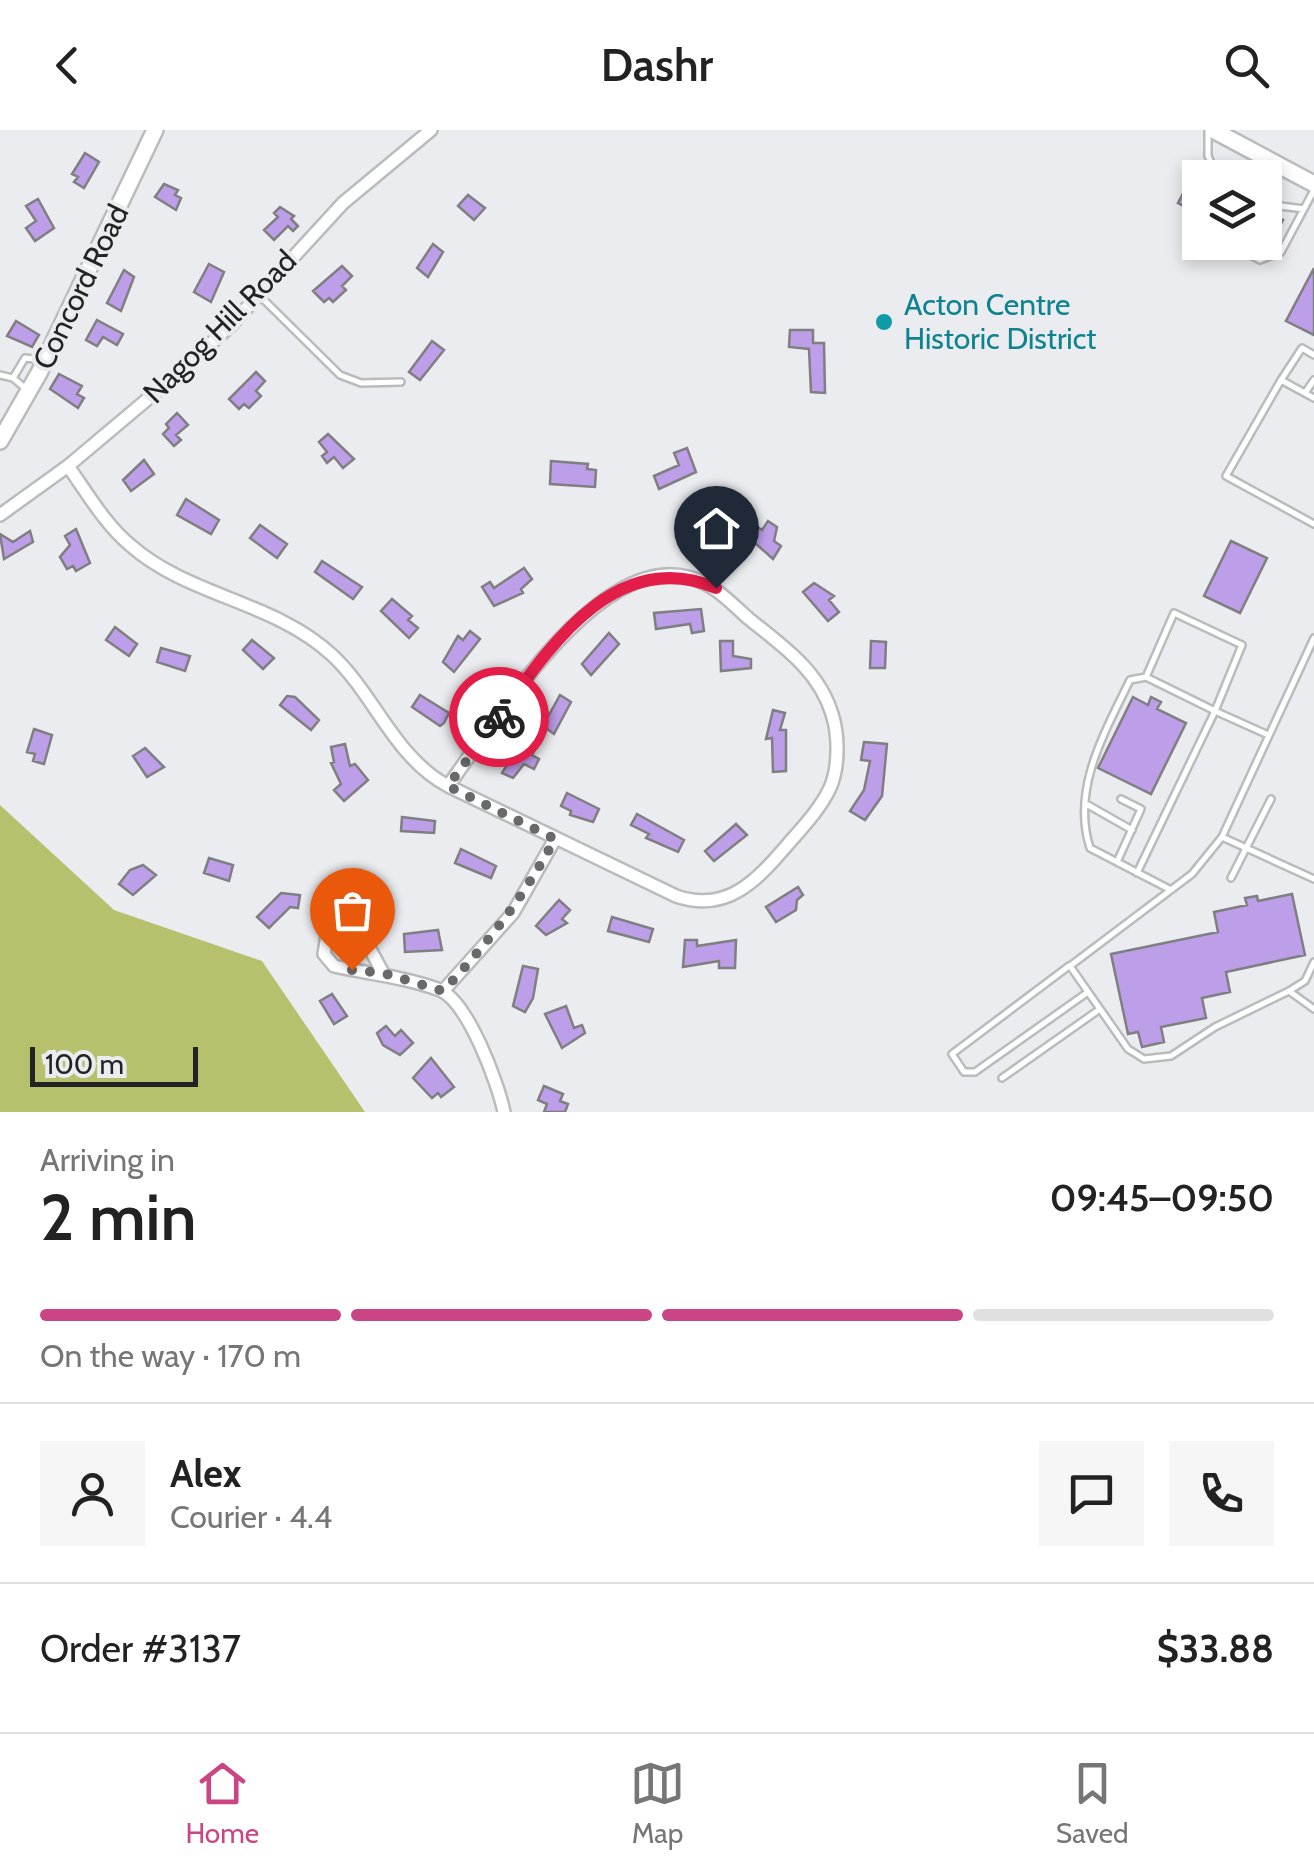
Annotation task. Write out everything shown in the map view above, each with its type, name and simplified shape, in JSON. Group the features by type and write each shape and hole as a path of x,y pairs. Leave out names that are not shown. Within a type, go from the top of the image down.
{"street":[{"name":"Concord Road","path":"0,441 45,361 154,130"},
{"name":"Nagog Hill Road","path":"0,515 68,466 194,359 340,206 431,130"},
{"path":"1211,130 1314,187"},
{"path":"68,466 130,546 171,573 286,622 330,653 361,687 404,751 448,786 696,903 730,897 751,886 814,813 832,785 837,746 833,716 818,680 716,588 686,576 657,576 602,600 564,634 448,786"},
{"path":"443,991 513,913 555,839"},
{"path":"383,973 356,925 340,924 326,935 324,954 331,964 383,973 443,991 486,1056 504,1112"}],"lane":[{"path":"1210,160 1211,130"},
{"path":"1282,250 1314,187"},
{"path":"1282,206 1304,209"},
{"path":"258,294 340,375 361,383 400,382"},
{"path":"1314,355 1302,348 1226,476 1314,524"},
{"path":"13,378 25,358 45,361"},
{"path":"0,375 13,378 29,391"},
{"path":"1281,380 1314,398"},
{"path":"1305,393 1314,380"},
{"path":"1137,873 1242,645 1174,613 1146,677"},
{"path":"1088,992 975,1072 964,1072 952,1054 1192,874 1222,837 1266,734 1314,638"},
{"path":"1171,890 1090,848 1089,765 1130,680 1146,677 1266,734"},
{"path":"1231,878 1271,799"},
{"path":"1116,862 1142,810 1121,800"},
{"path":"1088,805 1132,830"},
{"path":"1222,837 1314,878"},
{"path":"1070,966 1128,1049 1144,1059 1171,1056 1215,1027 1289,991 1305,981 1314,962"},
{"path":"1289,991 1314,1009"},
{"path":"1002,1078 1100,1009"}],"green space":[{"path":"0,805 114,910 262,961 365,1112 0,1112"}],"building":[{"path":"85,153 99,162 84,188 74,182 78,177 72,174"},
{"path":"164,184 178,190 175,195 181,198 176,210 155,197"},
{"path":"468,195 485,208 474,220 458,206"},
{"path":"38,199 54,228 35,241 26,228 36,221 26,206"},
{"path":"280,207 294,216 291,219 298,226 293,231 288,226 274,240 264,230 278,217 274,213"},
{"path":"433,244 443,252 428,277 417,268"},
{"path":"209,264 224,272 211,302 194,292"},
{"path":"342,266 352,276 342,286 346,290 333,302 329,298 324,302 313,291"},
{"path":"1314,268 1314,335 1286,321"},
{"path":"124,270 134,277 121,311 107,303"},
{"path":"97,320 123,334 117,345 103,337 97,346 86,340"},
{"path":"16,321 39,335 32,347 7,336"},
{"path":"790,330 813,330 813,343 824,343 825,393 811,392 809,349 789,347"},
{"path":"432,341 444,350 420,380 409,372"},
{"path":"256,372 265,381 256,391 261,396 249,408 244,404 239,409 229,399"},
{"path":"59,374 82,386 77,394 84,398 78,408 50,389"},
{"path":"177,413 188,425 176,435 181,440 174,446 163,434 169,428 166,424"},
{"path":"328,434 354,459 343,468 334,457 327,463 322,456 327,452 319,442"},
{"path":"687,448 696,472 659,489 654,476 679,465 674,453"},
{"path":"144,460 154,474 131,491 123,480"},
{"path":"551,461 588,464 587,469 596,470 595,487 550,484"},
{"path":"186,499 219,520 211,534 177,515"},
{"path":"768,521 777,527 774,541 781,546 773,559 745,534 752,523 762,530"},
{"path":"260,525 287,544 277,558 250,538"},
{"path":"76,529 90,563 76,571 73,566 67,569 60,557 70,545 65,536"},
{"path":"30,531 33,542 4,559 0,534 13,542"},
{"path":"1231,541 1267,558 1240,613 1204,596"},
{"path":"322,561 362,587 353,599 315,572"},
{"path":"524,568 532,579 521,589 523,593 494,606 482,587 490,582 494,588"},
{"path":"814,583 834,596 829,600 839,612 828,621 803,592"},
{"path":"392,599 412,616 408,620 418,628 409,638 381,611"},
{"path":"701,609 704,631 692,633 690,624 656,629 654,613"},
{"path":"115,627 137,644 129,656 106,640"},
{"path":"470,631 480,639 454,672 443,662 458,636 463,640"},
{"path":"609,633 619,644 591,675 582,664"},
{"path":"252,640 274,658 263,669 243,650"},
{"path":"720,641 733,641 733,656 751,659 751,668 721,671"},
{"path":"871,641 886,642 885,668 870,668"},
{"path":"161,648 190,656 185,671 157,662"},
{"path":"420,695 449,713 440,726 412,707"},
{"path":"560,695 571,702 554,734 543,726"},
{"path":"287,696 295,697 319,720 311,730 280,705"},
{"path":"1133,697 1148,705 1151,697 1161,702 1157,709 1186,723 1151,794 1098,768"},
{"path":"773,710 785,713 780,730 786,730 786,771 773,772 772,738 766,739"},
{"path":"34,729 52,735 44,764 33,761 35,754 27,752"},
{"path":"522,741 536,748 532,755 539,759 534,769 524,764 513,778 502,773"},
{"path":"864,742 887,744 882,796 865,820 850,811 864,790 870,761 861,760"},
{"path":"345,744 350,766 355,764 368,780 344,801 334,790 341,784 331,763 331,747"},
{"path":"145,748 164,767 147,777 133,756"},
{"path":"567,793 599,809 593,822 570,815 571,811 561,806"},
{"path":"637,814 684,840 678,852 646,838 649,834 631,825"},
{"path":"402,817 435,821 434,833 401,831"},
{"path":"736,824 747,835 714,861 705,851"},
{"path":"461,849 496,866 491,878 455,863"},
{"path":"209,858 233,865 229,881 204,873"},
{"path":"143,865 156,875 133,895 119,884 130,870"},
{"path":"798,887 803,895 797,900 796,910 776,922 766,907"},
{"path":"281,893 300,895 298,908 290,907 269,928 257,917"},
{"path":"1292,894 1305,955 1226,972 1230,992 1202,998 1206,1018 1161,1027 1164,1042 1142,1047 1138,1032 1128,1034 1111,954 1218,932 1214,912 1247,905 1245,898 1257,896 1258,901"},
{"path":"559,900 570,910 562,919 567,923 546,935 536,926"},
{"path":"612,917 653,929 649,942 608,931"},
{"path":"438,930 442,950 405,952 404,934"},
{"path":"685,940 697,940 697,946 736,940 735,968 719,968 719,961 683,967"},
{"path":"523,966 538,969 533,998 525,1012 513,1006"},
{"path":"332,994 347,1016 334,1024 320,1001"},
{"path":"566,1006 574,1028 582,1025 585,1033 562,1048 545,1014"},
{"path":"386,1026 395,1036 401,1030 413,1043 400,1055 383,1045 377,1033"},
{"path":"431,1058 454,1087 441,1097 438,1093 432,1098 413,1078"},
{"path":"544,1086 563,1094 560,1101 568,1104 565,1112 544,1112 547,1104 538,1100"}],"way so far":[{"path":"352,970 383,973 443,991 500,930 524,895 555,839 448,786 499,717"}],"place":[{"name":"Acton Centre Historic District","path":"884,322"}],"route":[{"path":"499,717 536,665 602,600 657,576 686,576 716,588"}]}
